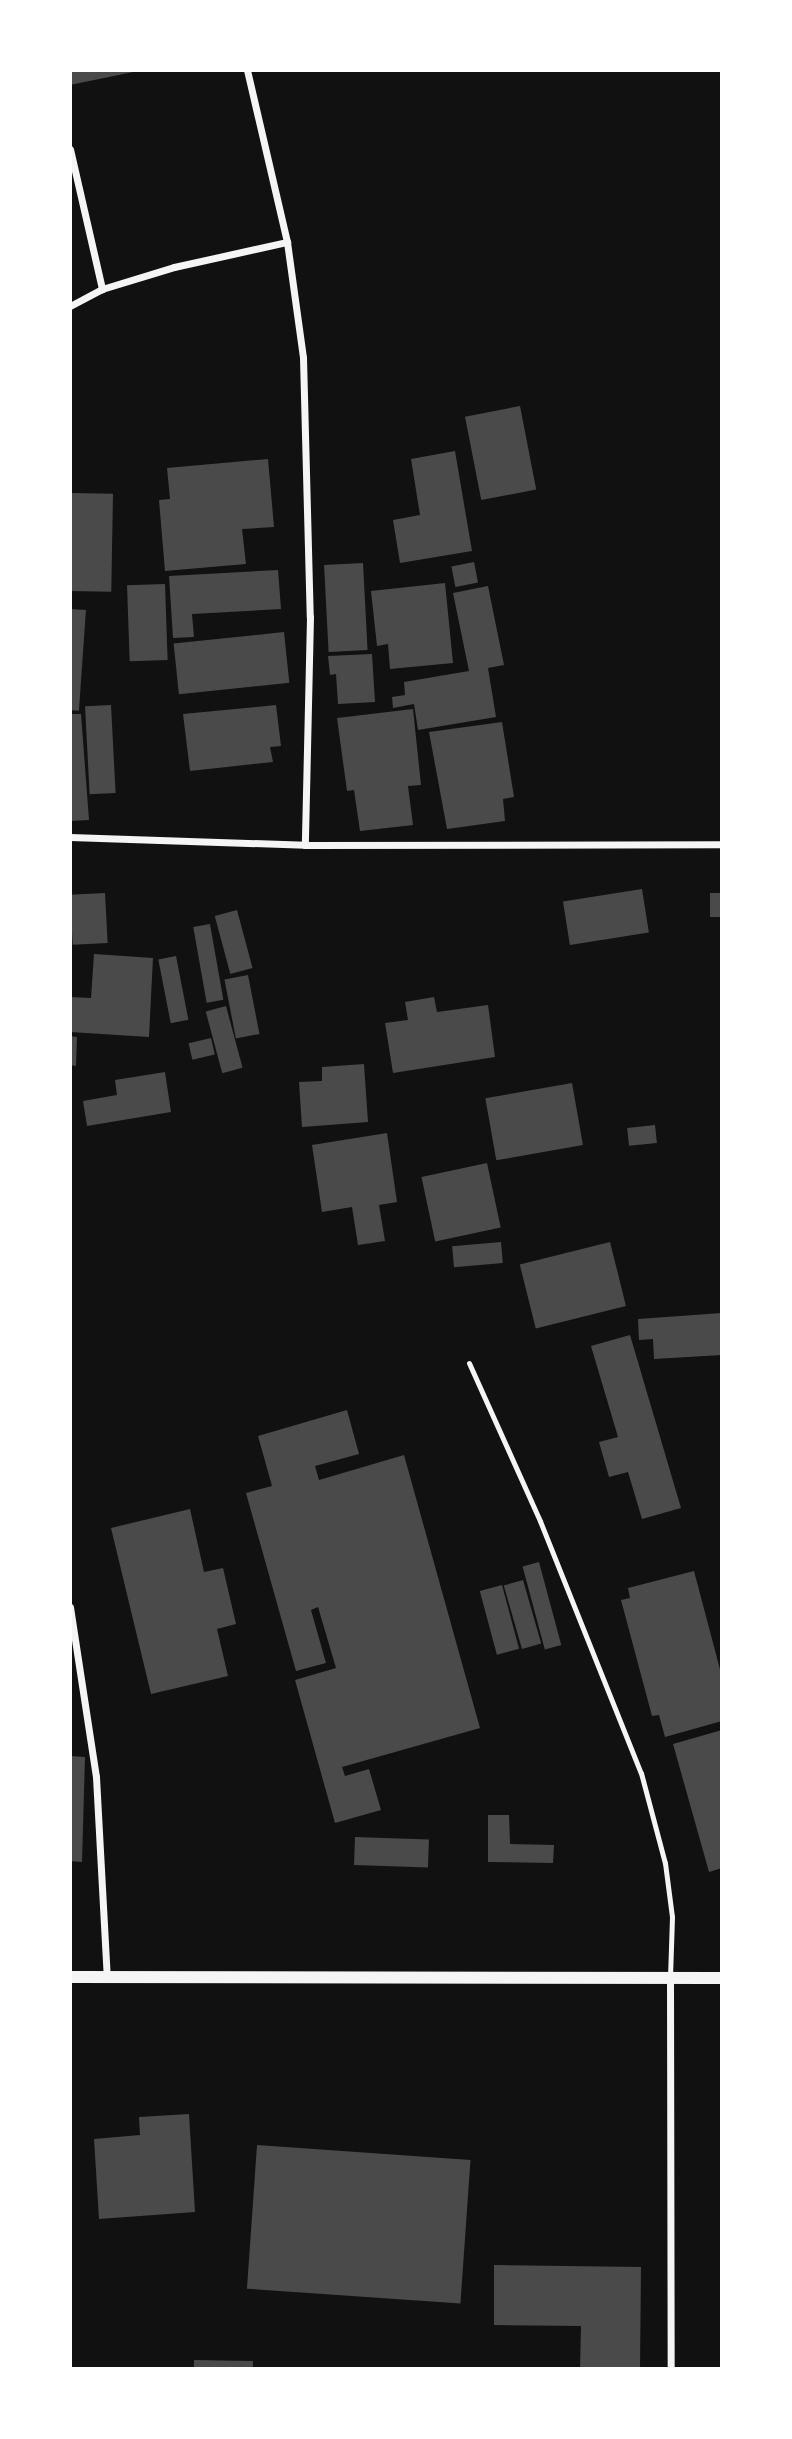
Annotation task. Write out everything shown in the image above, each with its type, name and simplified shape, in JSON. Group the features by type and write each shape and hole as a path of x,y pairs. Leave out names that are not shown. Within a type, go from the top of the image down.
{"street":[{"path":"247,70 288,242 303,358 310,617 305,845"},
{"path":"70,149 102,289"},
{"path":"70,306 102,289 288,242"},
{"path":"70,837 305,845 722,844"},
{"path":"70,1606 96,1777 107,1977"},
{"path":"70,1977 722,1978"},
{"path":"670,1978 671,2369"}],"lane":[{"path":"469,1363 540,1521 641,1773 666,1863 672,1917 670,1978"}],"building":[{"path":"70,70 138,70 138,71 70,85"},
{"path":"520,406 536,489 481,500 465,417"},
{"path":"455,451 472,551 400,563 393,520 420,515 411,459"},
{"path":"268,459 274,527 242,529 246,564 165,571 159,500 170,499 167,468"},
{"path":"70,493 113,494 111,592 70,591"},
{"path":"474,562 478,583 455,587 451,566"},
{"path":"363,563 368,650 329,652 324,565"},
{"path":"278,570 281,609 192,614 194,637 173,638 169,576"},
{"path":"445,583 453,663 390,669 388,644 377,646 371,591"},
{"path":"165,584 168,660 130,661 127,585"},
{"path":"488,586 504,665 488,668 496,717 418,730 414,704 393,708 392,697 405,695 404,682 469,671 453,593"},
{"path":"70,609 86,610 79,711 70,710"},
{"path":"284,632 289,683 179,694 174,644"},
{"path":"372,654 375,702 338,704 336,674 330,675 328,656"},
{"path":"111,705 116,793 90,794 85,706"},
{"path":"276,705 281,746 270,747 273,762 190,771 183,714"},
{"path":"413,709 421,785 408,786 413,825 360,831 354,790 347,791 337,718"},
{"path":"70,714 81,714 89,820 70,821"},
{"path":"502,722 514,797 503,799 505,821 447,829 429,732"},
{"path":"642,889 649,932 570,945 563,902"},
{"path":"105,893 108,943 73,945 70,895"},
{"path":"710,893 722,893 722,917 710,917"},
{"path":"237,910 253,968 230,974 215,916"},
{"path":"210,924 223,1000 207,1003 193,927"},
{"path":"94,954 153,958 149,1037 70,1032 70,997 91,998"},
{"path":"176,956 188,1020 171,1023 158,959"},
{"path":"248,975 259,1034 236,1038 224,980"},
{"path":"434,997 437,1012 488,1005 495,1057 393,1073 385,1023 408,1020 405,1002"},
{"path":"226,1006 243,1068 222,1073 206,1011"},
{"path":"70,1036 77,1037 76,1066 70,1065"},
{"path":"211,1038 215,1055 192,1060 189,1043"},
{"path":"364,1064 368,1122 302,1127 299,1082 322,1081 322,1067"},
{"path":"165,1072 171,1112 87,1126 83,1101 117,1095 115,1080"},
{"path":"572,1083 583,1145 496,1160 485,1098"},
{"path":"655,1125 657,1143 629,1146 627,1128"},
{"path":"387,1133 397,1202 379,1205 385,1241 358,1245 352,1207 322,1212 312,1145"},
{"path":"487,1163 501,1228 435,1241 421,1177"},
{"path":"501,1242 503,1263 454,1267 452,1246"},
{"path":"610,1242 626,1306 536,1329 520,1264"},
{"path":"722,1313 722,1355 654,1359 653,1339 639,1340 638,1319"},
{"path":"630,1335 681,1508 642,1519 628,1472 609,1477 599,1442 618,1437 591,1346"},
{"path":"347,1410 359,1454 315,1466 319,1480 404,1455 480,1728 342,1767 345,1776 369,1769 381,1810 335,1823 295,1680 336,1668 318,1607 311,1610 326,1663 296,1671 246,1493 272,1486 258,1436"},
{"path":"190,1509 204,1572 223,1568 236,1624 217,1629 228,1676 151,1694 111,1528"},
{"path":"539,1562 561,1645 545,1649 523,1566"},
{"path":"694,1571 722,1677 722,1721 665,1737 659,1715 652,1716 621,1600 630,1598 628,1588"},
{"path":"523,1580 541,1643 522,1649 504,1586"},
{"path":"502,1585 519,1649 497,1655 480,1591"},
{"path":"722,1730 722,1868 709,1872 673,1744"},
{"path":"70,1756 85,1757 82,1862 70,1861"},
{"path":"488,1815 509,1815 510,1844 554,1845 553,1863 488,1862"},
{"path":"355,1837 429,1840 428,1868 354,1865"},
{"path":"189,2114 195,2212 99,2219 94,2139 140,2135 139,2117"},
{"path":"257,2145 470,2160 460,2304 247,2289"},
{"path":"494,2265 641,2267 640,2369 580,2369 581,2326 494,2325"},
{"path":"194,2360 253,2361 253,2369 194,2369"}]}
